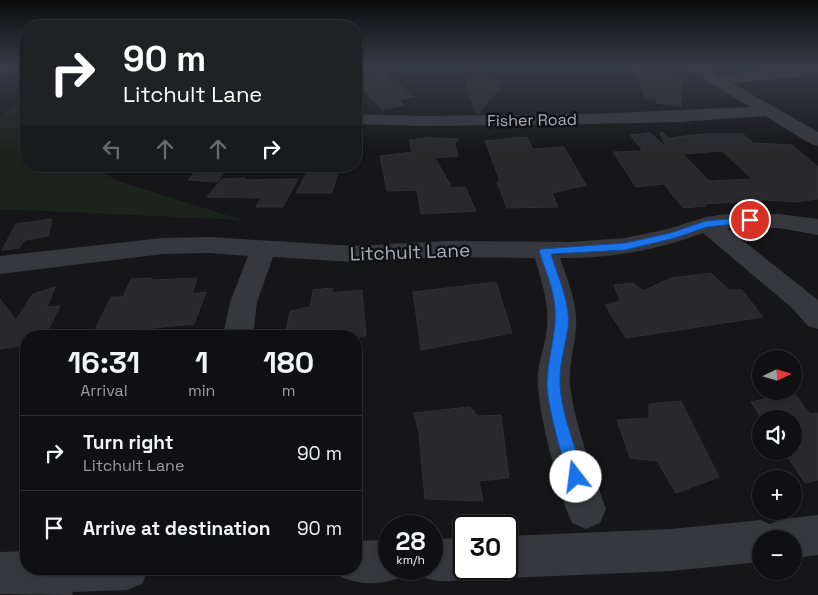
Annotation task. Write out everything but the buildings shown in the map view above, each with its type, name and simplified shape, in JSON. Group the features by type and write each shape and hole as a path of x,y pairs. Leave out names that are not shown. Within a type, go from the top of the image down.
{"street":[{"path":"739,95 818,140"},
{"name":"Fisher Road","path":"362,119 450,121 629,118 720,116 768,111"},
{"name":"Litchult Lane","path":"0,265 163,246 209,245 353,254 446,249 545,251 625,246 672,236 706,224 750,220 779,221 818,227"},
{"path":"706,224 802,301 818,318"},
{"path":"239,330 242,305 264,249"},
{"path":"545,251 560,304 562,326 555,358 553,385 558,412 586,510"},
{"path":"802,537 818,535"},
{"path":"518,556 671,550 752,542"},
{"path":"362,562 378,561"},
{"path":"0,573 55,583 96,575"}],"shaded area":[{"path":"20,101 20,172 104,172 115,180 242,220 0,209 0,116"}],"route":[{"path":"576,477 558,412 553,385 555,358 562,326 560,304 545,251 625,246 672,236 706,224 750,220"}]}
